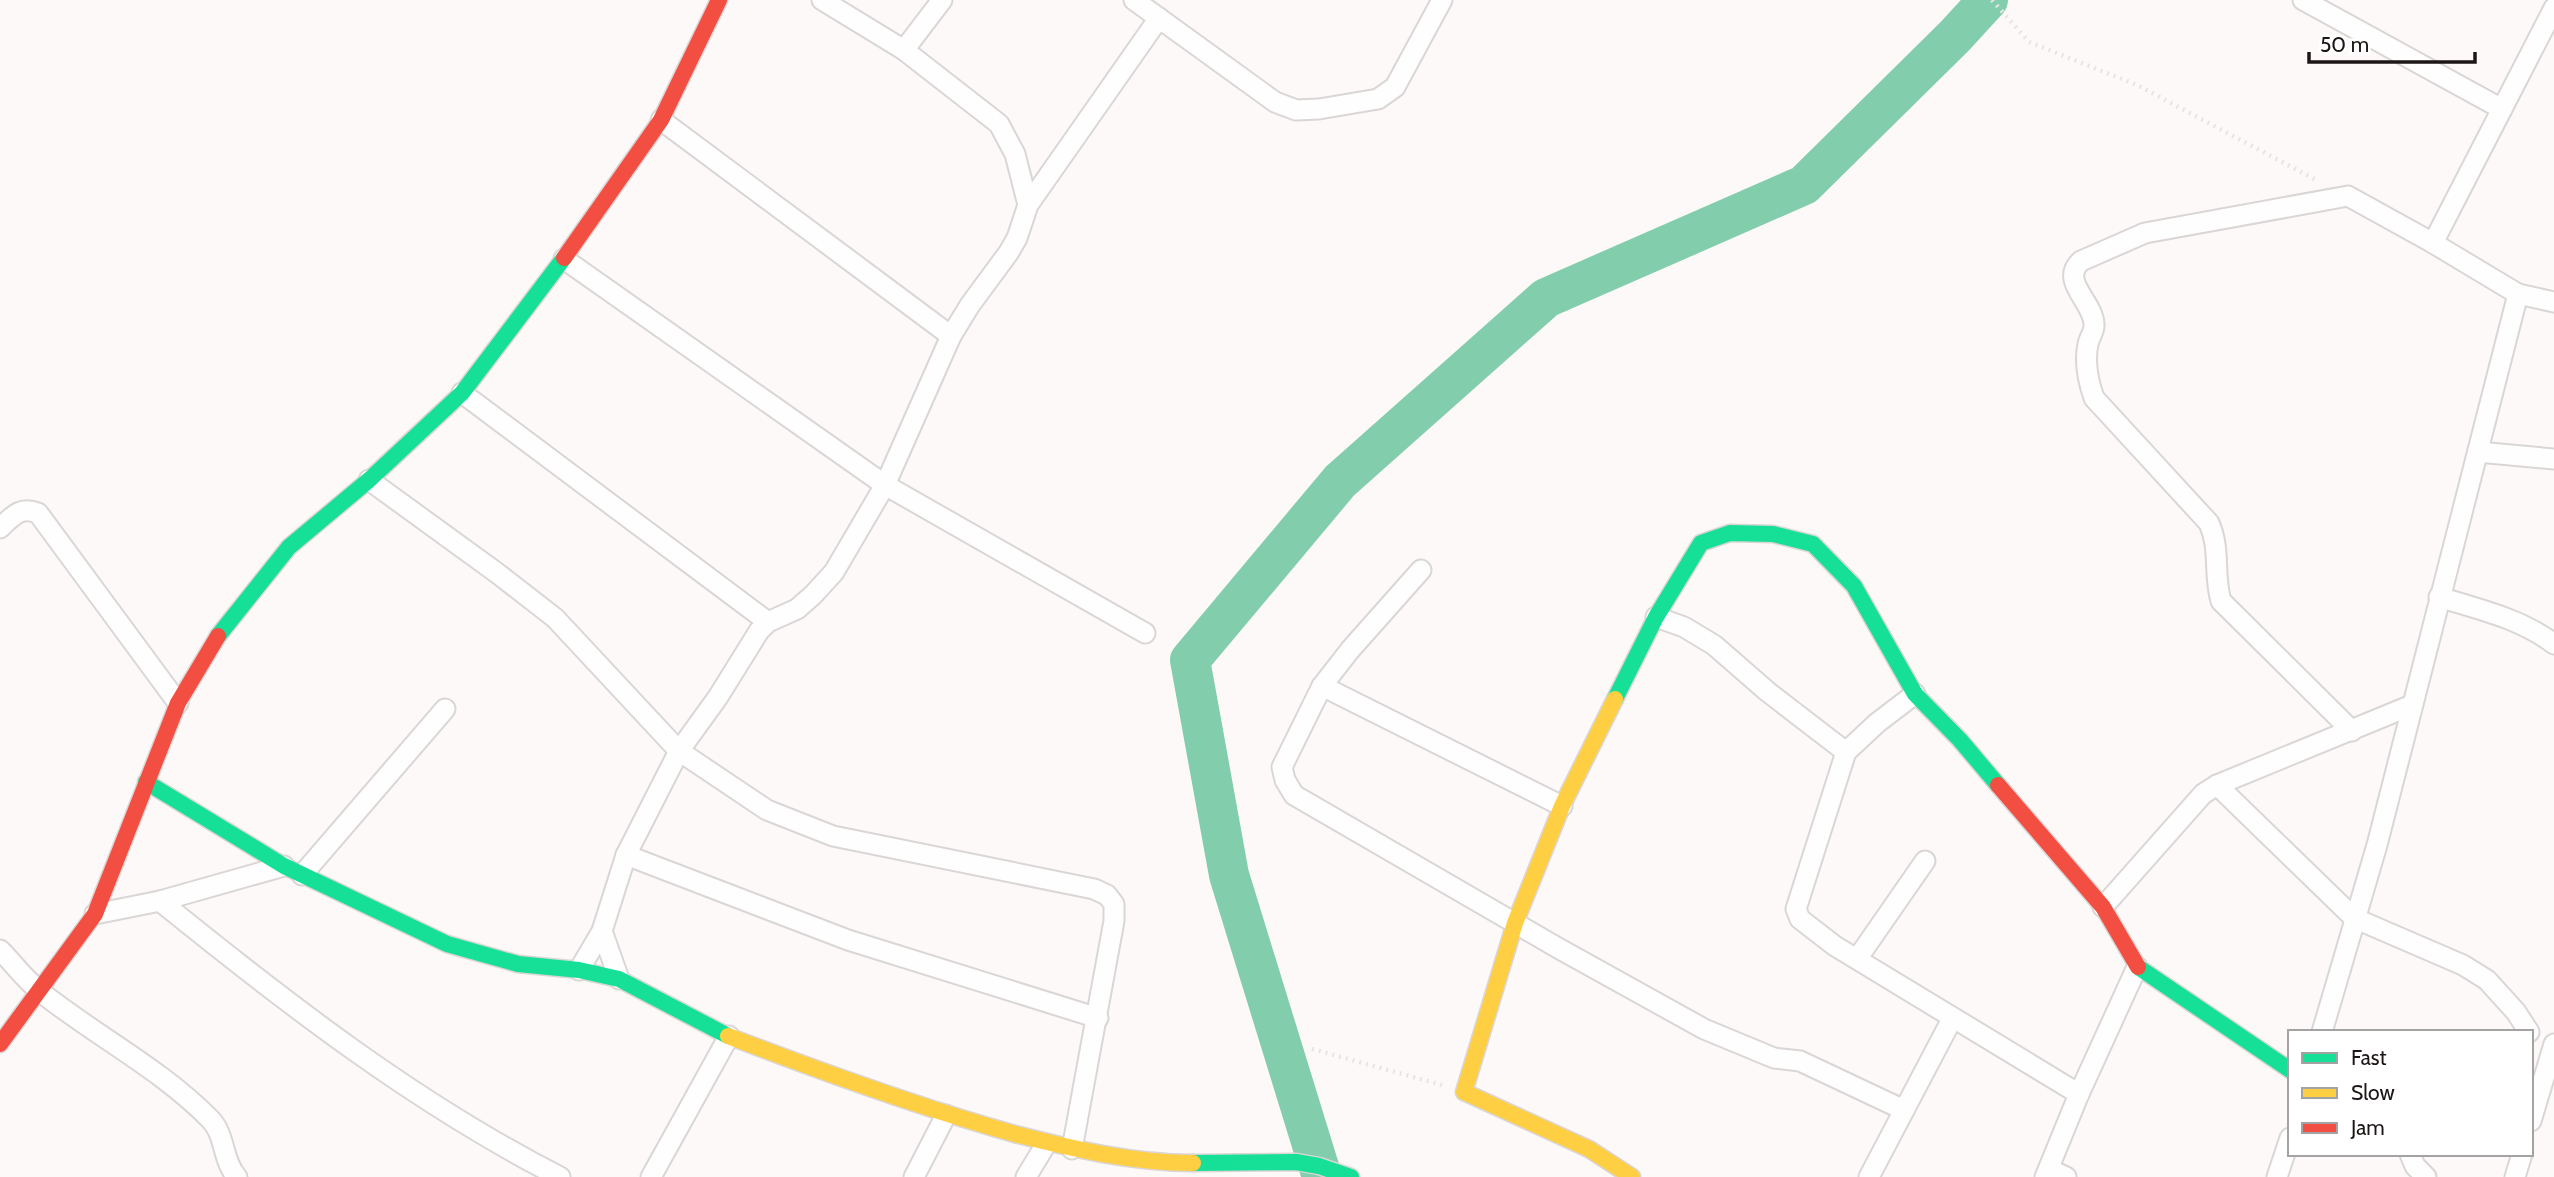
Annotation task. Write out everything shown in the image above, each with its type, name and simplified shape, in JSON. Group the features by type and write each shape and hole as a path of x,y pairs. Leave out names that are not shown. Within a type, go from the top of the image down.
{"street":[{"path":"0,1044 95,914 178,703 216,638 289,547 369,480 462,393 564,259 661,120 719,0"},
{"path":"822,0 904,50 999,124 1015,154 1028,205"},
{"path":"904,50 942,0"},
{"path":"1135,0 1275,102 1296,110 1378,99 1395,87 1442,0"},
{"path":"2303,0 2502,109"},
{"path":"2433,243 2554,8"},
{"path":"579,970 602,931 626,855 679,751 718,697 759,631 768,622 797,609 834,572 885,485 951,336 1009,252 1017,238 1028,205 1159,18"},
{"path":"661,120 951,336"},
{"path":"2352,731 2221,601 2217,590 2215,538 2208,523 2094,398 2087,377 2088,345 2095,325 2072,278 2074,267 2081,261 2145,233 2348,197 2518,293 2554,302"},
{"path":"564,259 885,485 1145,633"},
{"path":"2323,1030 2377,845 2518,293"},
{"path":"462,393 768,622"},
{"path":"2478,452 2554,459"},
{"path":"369,480 497,572 555,618 679,751 767,810 834,836 974,867 1067,883 1107,895 1114,904 1114,920 1072,1149"},
{"path":"0,528 17,512 27,509 38,513 178,703"},
{"path":"1632,1177 1589,1149 1464,1092 1515,923 1562,806 1657,617 1701,543 1730,533 1773,534 1813,544 1854,586 1915,694 1960,740 2102,907 2137,967 2288,1069"},
{"path":"1421,570 1322,686 1282,767 1285,780 1294,795 1704,1029 1774,1058 1800,1061 1905,1110"},
{"path":"2439,597 2502,617 2540,633 2554,644"},
{"path":"1657,617 1684,627 1714,645 1768,692 1846,752"},
{"path":"1322,686 1562,806"},
{"path":"1915,694 1877,723 1846,752 1796,909 1800,919 1835,946 2079,1094"},
{"path":"2102,907 2192,805 2217,785 2412,705"},
{"path":"302,875 445,709"},
{"path":"146,782 284,866 447,944 518,964 579,970 619,979 729,1036 946,1115 1072,1149 1165,1163 1295,1169 1319,1166 1351,1177"},
{"path":"2217,785 2354,918 2463,965 2487,980 2516,1012 2528,1030"},
{"path":"626,855 848,940 1098,1018"},
{"path":"1857,958 1925,861"},
{"path":"95,914 160,901 284,866"},
{"path":"160,901 235,961 388,1075 518,1155 560,1177"},
{"path":"602,931 619,979"},
{"path":"0,950 40,991 176,1089 213,1122 227,1161 237,1177"},
{"path":"2053,1174 2079,1094 2137,967"},
{"path":"1869,1177 1952,1018"},
{"path":"651,1177 729,1036"},
{"path":"2533,1036 2552,1052 2547,1096 2533,1118"},
{"path":"914,1177 946,1115"},
{"path":"1026,1177 1046,1144"},
{"path":"2277,1177 2288,1144"},
{"path":"2411,1156 2415,1166 2426,1177"},
{"path":"2515,1177 2521,1156"}],"path":[{"path":"1992,0 2029,42 2137,85 2348,197"},
{"path":"1312,1049 1464,1092"}],"waterway":[{"path":"1322,1177 1229,875 1190,660 1340,481 1546,298 1804,185 1988,0"}],"traffic: fast":[{"path":"218,636 289,547 369,480 462,393 564,258"},
{"path":"1615,699 1656,617 1701,543 1730,533 1773,534 1813,544 1854,586 1915,694 1960,740 1998,785"},
{"path":"146,782 284,866 447,944 518,964 579,970 619,979 728,1036"},
{"path":"2138,967 2288,1069"},
{"path":"1193,1163 1296,1162 1319,1166 1351,1177"}],"traffic: slow":[{"path":"1615,699 1562,806 1515,923 1464,1092 1589,1149 1632,1177"},
{"path":"728,1036 870,1088 1015,1134 1126,1158 1193,1163"}],"traffic: jam":[{"path":"564,258 661,120 719,0"},
{"path":"0,1044 95,914 178,703 218,636"},
{"path":"1998,785 2103,907 2138,967"}]}
